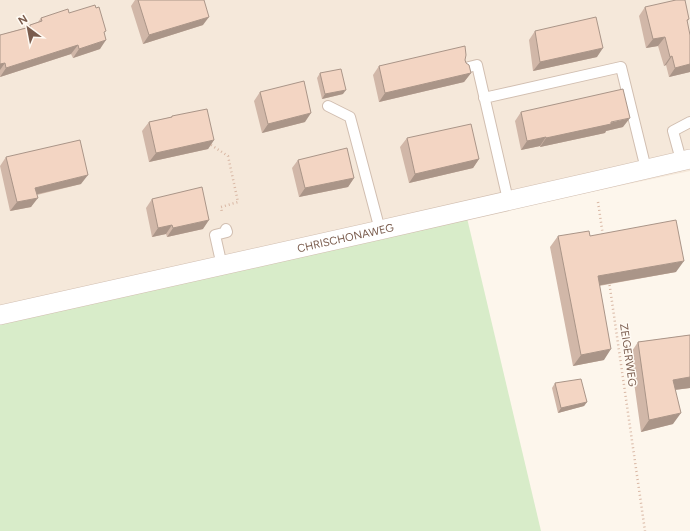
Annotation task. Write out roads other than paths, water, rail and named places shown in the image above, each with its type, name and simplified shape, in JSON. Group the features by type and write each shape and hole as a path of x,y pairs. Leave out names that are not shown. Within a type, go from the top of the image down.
{"street":[{"name":"CHRISCHONAWEG","path":"0,315 686,160"}],"lane":[{"path":"465,68 477,65 508,200"},
{"path":"484,98 621,67 646,169"},
{"path":"328,106 350,117 380,230"},
{"path":"686,160 673,131 690,122"},
{"path":"222,266 215,235 227,232 226,229"}]}
